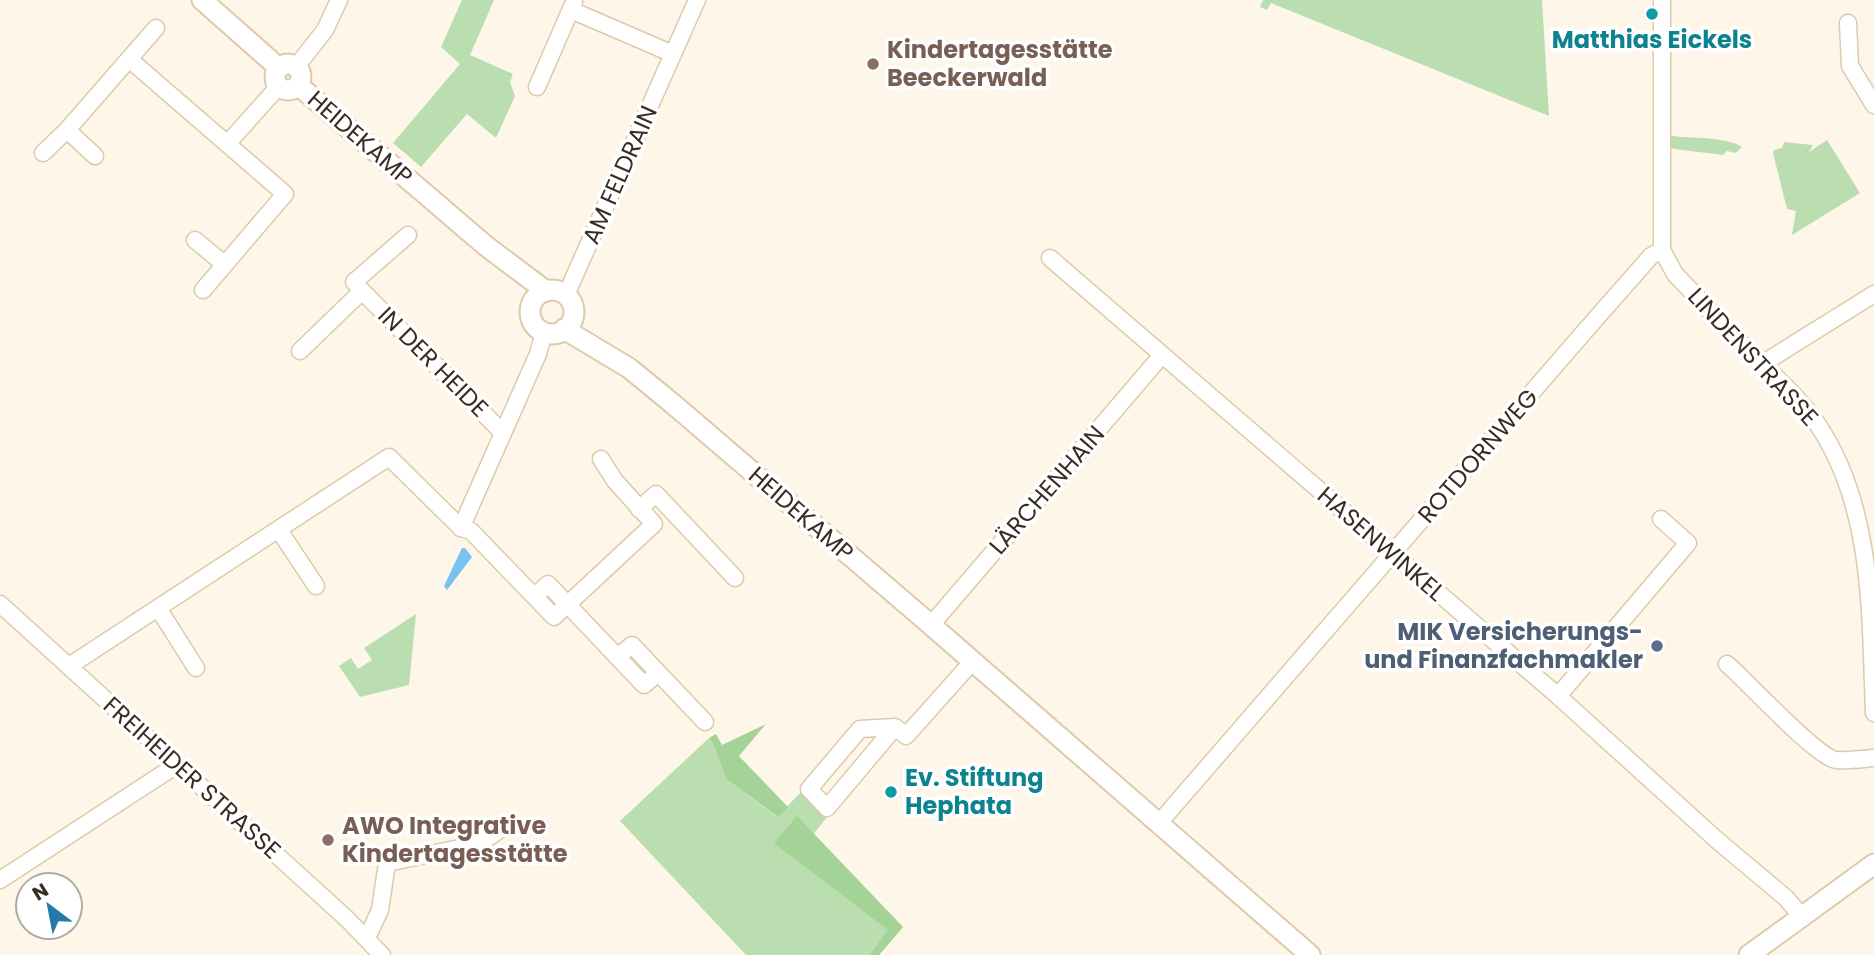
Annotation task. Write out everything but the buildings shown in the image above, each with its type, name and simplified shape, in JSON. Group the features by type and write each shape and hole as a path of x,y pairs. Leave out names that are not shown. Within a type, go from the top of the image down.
{"street":[{"name":"HEIDEKAMP","path":"202,0 486,246 539,298 531,318 544,333"},
{"path":"227,144 325,30 339,0"},
{"name":"AM FELDRAIN","path":"566,295 697,0"},
{"path":"1662,0 1662,250"},
{"path":"537,87 573,5 673,54"},
{"path":"1848,23 1850,66 1874,105"},
{"path":"43,153 67,130 156,27"},
{"path":"129,59 285,194 203,290"},
{"path":"67,130 95,156"},
{"name":"IN DER HEIDE","path":"408,235 354,282 503,433"},
{"path":"195,240 224,264"},
{"name":"LINDENSTRASSE","path":"1662,250 1675,274 1796,397 1817,422 1837,457 1857,508 1866,552 1874,713"},
{"name":"ROTDORNWEG","path":"1160,823 1643,265 1651,256 1662,250"},
{"name":"HASENWINKEL","path":"1050,258 1558,696 1718,841 1786,898 1803,918"},
{"name":"IN DER HEIDE","path":"300,351 362,291"},
{"path":"539,298 560,292 566,295 573,305 569,323 556,333 544,333"},
{"path":"1762,364 1874,294"},
{"name":"HEIDEKAMP","path":"569,323 629,368 931,625 1310,955"},
{"name":"IN DER HEIDE","path":"461,528 538,354 544,333"},
{"name":"LÄRCHENHAIN","path":"931,625 1162,355"},
{"path":"69,666 389,457 461,528 471,531 554,617 671,509"},
{"path":"601,459 615,481 653,524"},
{"path":"639,509 656,494 735,578"},
{"path":"1558,696 1688,543 1661,519"},
{"path":"279,530 316,586"},
{"name":"FREIHEIDER STRASSE","path":"0,604 178,764 367,938 382,955"},
{"path":"567,605 644,685 658,673 705,722"},
{"path":"158,608 196,668"},
{"path":"895,727 827,808 809,789 860,729 895,727 906,736 972,662"},
{"path":"1727,664 1810,744 1834,760 1874,758"},
{"path":"0,880 178,764"},
{"path":"367,938 380,910 387,863 479,844 505,826"},
{"path":"1749,955 1874,864"}],"green space":[{"path":"462,0 494,0 470,55 513,74 510,82 515,96 496,138 467,114 421,167 393,143 460,64 441,47"},
{"path":"1263,0 1542,0 1549,116 1271,3 1267,10 1260,7"},
{"path":"1672,136 1718,140 1742,147 1736,153 1727,151 1723,155 1674,149 1669,146"},
{"path":"1827,140 1860,193 1792,235 1796,211 1787,209 1774,150 1782,148 1784,142 1813,145 1809,152"},
{"path":"416,614 409,685 360,697 339,666 351,658 358,669 372,660 364,648"},
{"path":"766,724 739,756 788,807 778,817 726,779 709,738 716,734 722,745"},
{"path":"709,738 726,779 777,817 801,792 827,817 813,835 903,927 879,955 746,955 620,821"},
{"path":"797,816 903,927 879,955 870,955 888,930 774,843"}],"water":[{"path":"462,548 472,557 447,590 444,586"}],"place":[{"name":"Matthias Eickels","path":"1652,14"},
{"name":"Kindertagesstätte Beeckerwald","path":"873,64"},
{"name":"MIK Versicherungs- und Finanzfachmakler","path":"1657,646"},
{"name":"Ev. Stiftung Hephata","path":"891,792"},
{"name":"AWO Integrative Kindertagesstätte","path":"328,840"}]}
